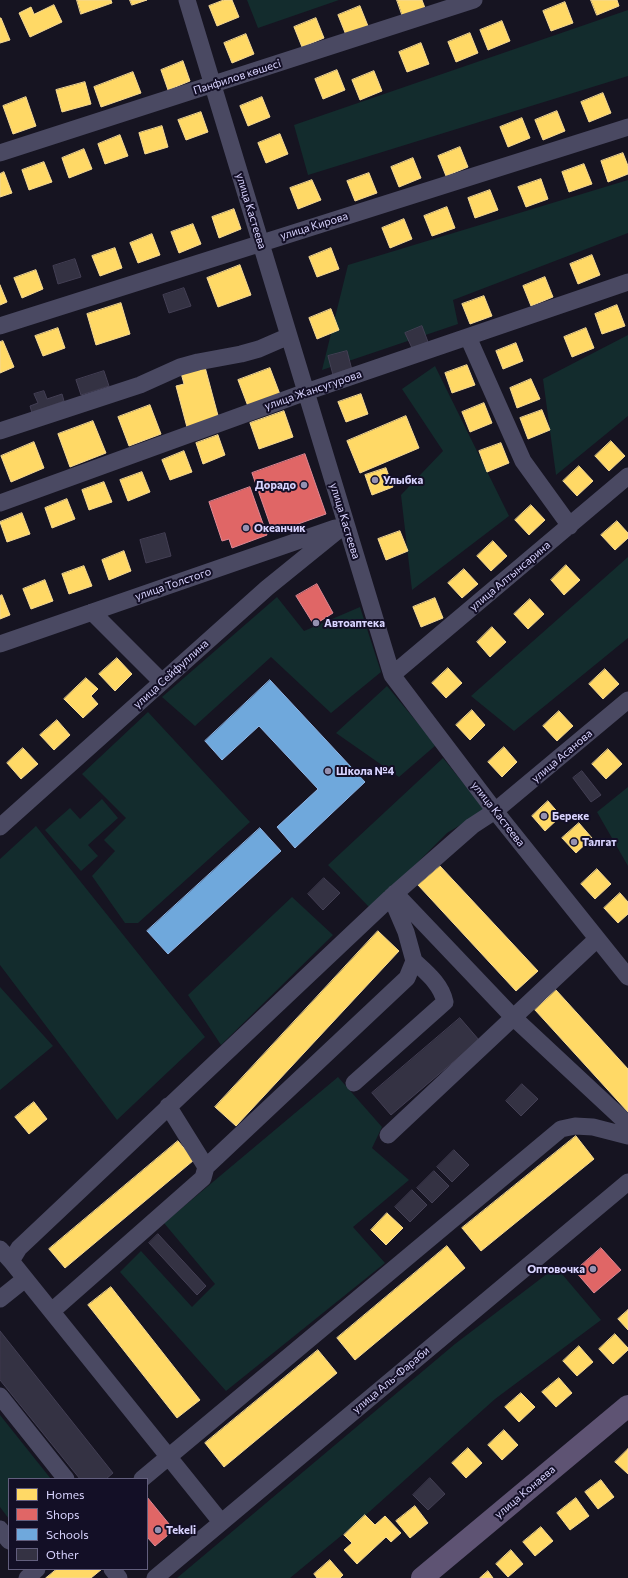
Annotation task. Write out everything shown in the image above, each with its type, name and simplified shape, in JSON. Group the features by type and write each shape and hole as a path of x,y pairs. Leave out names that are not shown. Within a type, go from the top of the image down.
{"main road":[{"name":"улица Конаева","path":"422,1578 628,1406"}],"street":[{"name":"улица Кастеева","path":"187,0 392,675 495,811 596,939 628,977"},
{"name":"Панфилов көшесі","path":"0,153 474,0"},
{"name":"улица Кирова","path":"0,326 260,242 628,127"},
{"name":"улица Жансугурова","path":"0,503 306,392 628,282"},
{"path":"0,431 140,385 180,367 259,349 289,336"},
{"path":"468,337 523,461 570,526"},
{"name":"улица Алтынсарина","path":"392,675 628,476"},
{"name":"улица Толстого","path":"0,644 346,524"},
{"name":"улица Сейфуллина","path":"0,827 267,588 346,524"},
{"path":"92,612 162,682"},
{"name":"улица Асанова","path":"6,1255 19,1248 393,895 472,826 495,811 628,700"},
{"path":"354,1083 445,1002 443,992 432,978 414,961 393,895"},
{"path":"393,895 514,1017 628,1124"},
{"path":"388,1135 596,939"},
{"path":"52,1311 203,1178 206,1167 407,978 414,961"},
{"path":"168,1106 206,1167"},
{"path":"143,1478 561,1129 575,1126 593,1127 628,1136"},
{"name":"улица Аль-Фараби","path":"155,1578 628,1182"},
{"path":"6,1255 222,1522"},
{"path":"0,1299 25,1279"},
{"path":"0,1396 65,1478"},
{"path":"0,1529 8,1540"},
{"path":"113,1570 119,1578"}],"green space":[{"path":"247,0 339,0 258,28"},
{"path":"628,10 628,76 308,175 294,125"},
{"path":"628,180 628,233 453,300 458,324 322,370 348,265"},
{"path":"628,335 628,416 556,475 543,379"},
{"path":"435,366 509,516 412,590 401,495 443,451 402,389"},
{"path":"628,557 628,638 514,731 471,696"},
{"path":"277,597 304,631 360,607 381,672 331,713 271,657 195,726 162,697"},
{"path":"387,686 436,745 399,777 336,733"},
{"path":"148,712 250,822 138,923 125,923 92,876 115,851 104,840 126,818 82,774"},
{"path":"443,758 485,810 447,833 371,909 328,865"},
{"path":"628,787 628,866 597,812"},
{"path":"102,799 118,818 88,845 98,856 81,871 45,830 70,808 80,819"},
{"path":"36,826 205,1037 117,1120 0,965 0,859"},
{"path":"292,897 333,935 221,1045 188,995"},
{"path":"0,987 53,1046 0,1090"},
{"path":"338,1077 382,1127 372,1148 409,1180 353,1227 385,1263 226,1391 120,1272 141,1251 192,1307 215,1284 164,1223"},
{"path":"556,1267 601,1320 495,1399 359,1521 290,1578 177,1578 455,1344"},
{"path":"0,1415 50,1478 8,1478 8,1518 0,1507"}],"building: Homes":[{"path":"77,0 111,0 112,3 81,14"},
{"path":"130,0 147,0 132,5"},
{"path":"224,0 232,0 239,17 217,26 209,6"},
{"path":"397,0 422,0 425,8 403,17"},
{"path":"591,0 617,0 619,6 597,15"},
{"path":"565,2 573,23 551,31 543,11"},
{"path":"54,5 62,22 30,37 19,13 31,7 34,14"},
{"path":"360,6 368,26 346,35 338,15"},
{"path":"0,18 10,40 0,43"},
{"path":"316,18 324,38 302,47 294,27"},
{"path":"502,21 510,41 488,50 480,30"},
{"path":"470,33 478,53 456,62 448,42"},
{"path":"246,34 254,54 232,63 224,43"},
{"path":"421,43 429,64 407,72 399,52"},
{"path":"183,61 190,81 168,90 161,70"},
{"path":"337,70 345,90 323,99 315,79"},
{"path":"374,71 382,91 360,100 352,80"},
{"path":"133,72 141,93 101,107 94,87"},
{"path":"85,82 91,104 62,112 56,90"},
{"path":"603,93 611,113 589,122 581,102"},
{"path":"26,97 36,126 13,134 3,106"},
{"path":"262,97 270,117 248,126 240,106"},
{"path":"557,111 565,131 543,140 535,120"},
{"path":"201,112 208,132 186,140 178,120"},
{"path":"522,118 530,138 508,147 500,127"},
{"path":"162,126 168,147 145,154 139,133"},
{"path":"280,134 288,154 266,163 258,143"},
{"path":"120,135 128,156 105,164 98,144"},
{"path":"460,147 468,167 446,176 438,156"},
{"path":"84,149 92,169 69,178 62,158"},
{"path":"623,153 628,166 628,174 608,182 601,161"},
{"path":"413,158 421,178 399,187 391,167"},
{"path":"44,162 52,182 29,190 22,170"},
{"path":"584,164 592,184 569,192 562,172"},
{"path":"4,172 12,193 0,197 0,174"},
{"path":"369,173 377,193 355,201 347,181"},
{"path":"541,179 548,199 526,207 518,187"},
{"path":"312,180 321,200 298,209 290,188"},
{"path":"490,190 498,210 475,218 468,198"},
{"path":"447,207 455,228 432,236 424,216"},
{"path":"234,209 241,229 219,238 212,217"},
{"path":"404,219 412,239 390,248 382,228"},
{"path":"193,224 201,244 179,253 171,232"},
{"path":"152,234 160,255 138,263 130,243"},
{"path":"115,248 122,268 100,276 92,256"},
{"path":"331,248 339,269 317,277 309,257"},
{"path":"592,255 600,275 578,284 570,264"},
{"path":"240,265 251,295 218,307 207,278"},
{"path":"36,270 43,289 22,298 14,278"},
{"path":"545,277 553,297 531,306 523,286"},
{"path":"0,285 7,302 0,305"},
{"path":"484,296 492,316 470,324 462,304"},
{"path":"121,303 130,334 96,345 87,314"},
{"path":"617,305 625,326 602,334 595,314"},
{"path":"331,309 339,330 317,339 309,318"},
{"path":"58,328 65,348 43,356 35,336"},
{"path":"586,328 594,348 572,357 564,337"},
{"path":"3,341 14,367 0,373 0,342"},
{"path":"516,343 523,361 503,369 496,351"},
{"path":"467,365 475,385 452,393 445,373"},
{"path":"205,367 220,423 188,431 176,386 184,384 181,373"},
{"path":"270,368 281,397 249,409 238,380"},
{"path":"531,379 540,399 517,408 510,388"},
{"path":"361,394 368,414 346,422 338,402"},
{"path":"484,403 492,423 470,432 462,412"},
{"path":"150,405 161,434 129,446 118,417"},
{"path":"542,410 550,430 528,439 520,418"},
{"path":"284,411 293,437 259,449 250,423"},
{"path":"406,416 419,448 360,473 347,441"},
{"path":"93,421 106,453 70,467 58,434"},
{"path":"218,435 225,455 203,464 196,443"},
{"path":"611,441 625,456 609,471 595,456"},
{"path":"34,442 44,468 11,482 1,456"},
{"path":"501,443 509,463 487,472 479,451"},
{"path":"184,451 192,472 170,480 162,460"},
{"path":"579,466 593,481 577,496 563,481"},
{"path":"386,468 393,487 372,495 365,475"},
{"path":"142,472 150,492 128,501 120,480"},
{"path":"104,482 112,502 89,510 82,490"},
{"path":"67,499 75,519 52,528 45,508"},
{"path":"531,505 545,520 529,535 515,520"},
{"path":"22,513 30,534 7,542 0,522"},
{"path":"617,521 628,533 628,538 615,550 601,535"},
{"path":"400,531 408,551 386,560 378,539"},
{"path":"493,541 507,556 491,571 477,556"},
{"path":"124,551 131,571 109,580 102,560"},
{"path":"566,565 580,580 564,595 551,580"},
{"path":"84,566 92,586 69,594 62,574"},
{"path":"464,569 478,584 462,598 448,583"},
{"path":"45,580 53,601 31,609 23,589"},
{"path":"2,595 10,615 0,619 0,596"},
{"path":"435,598 443,618 421,627 413,607"},
{"path":"530,599 544,614 528,629 514,614"},
{"path":"492,627 506,642 490,657 477,642"},
{"path":"117,658 132,674 115,691 99,674"},
{"path":"448,668 462,683 446,698 432,683"},
{"path":"605,669 619,684 603,699 589,684"},
{"path":"86,678 98,689 91,696 98,704 83,718 64,699"},
{"path":"472,710 485,725 470,740 456,725"},
{"path":"559,711 573,726 557,741 543,726"},
{"path":"57,720 70,735 54,750 40,735"},
{"path":"504,747 517,762 502,777 488,762"},
{"path":"23,748 38,764 21,779 7,763"},
{"path":"608,749 622,764 606,779 592,764"},
{"path":"548,801 561,816 545,831 532,816"},
{"path":"579,823 592,838 576,853 562,838"},
{"path":"440,866 538,971 516,991 418,885"},
{"path":"597,869 611,884 595,899 581,884"},
{"path":"620,893 628,902 628,914 618,923 604,908"},
{"path":"378,931 399,951 236,1126 215,1107"},
{"path":"556,990 628,1069 628,1112 535,1010"},
{"path":"34,1102 47,1119 29,1134 15,1117"},
{"path":"576,1136 594,1159 481,1251 462,1228"},
{"path":"178,1141 194,1160 65,1268 49,1249"},
{"path":"387,1213 403,1228 386,1245 371,1230"},
{"path":"447,1246 465,1268 355,1360 337,1338"},
{"path":"111,1287 200,1400 177,1418 88,1305"},
{"path":"628,1310 628,1330 618,1319"},
{"path":"615,1334 628,1348 628,1350 613,1364 599,1349"},
{"path":"579,1346 593,1362 577,1376 563,1361"},
{"path":"318,1350 337,1373 224,1467 205,1443"},
{"path":"559,1378 572,1393 556,1407 542,1392"},
{"path":"521,1393 535,1407 519,1422 505,1407"},
{"path":"504,1430 518,1445 502,1460 488,1445"},
{"path":"468,1448 482,1463 466,1478 452,1463"},
{"path":"628,1449 628,1474 615,1462"},
{"path":"601,1480 614,1497 598,1509 585,1492"},
{"path":"576,1498 589,1516 570,1530 557,1513"},
{"path":"415,1506 428,1523 410,1538 396,1521"},
{"path":"365,1515 375,1525 385,1516 401,1533 391,1542 386,1537 357,1564 344,1550 352,1543 344,1535"},
{"path":"541,1527 553,1541 535,1556 523,1542"},
{"path":"511,1550 523,1564 508,1577 496,1564"},
{"path":"330,1560 343,1575 340,1578 317,1578 314,1574"},
{"path":"56,1570 101,1570 91,1578 46,1578"},
{"path":"488,1571 493,1578 480,1578"}],"building: Shops":[{"path":"305,454 326,514 273,533 252,473"},
{"path":"250,487 267,535 232,548 229,539 222,541 209,502"},
{"path":"317,584 333,613 314,625 296,596"},
{"path":"601,1248 621,1270 594,1293 575,1271"},
{"path":"148,1498 174,1530 155,1546 148,1538"}],"building: Schools":[{"name":"Школа №4","path":"270,680 365,782 295,848 277,827 318,789 259,726 222,760 205,741"},
{"path":"260,828 281,851 168,954 147,931"}],"building: Other":[{"path":"75,259 81,277 58,284 53,266"},
{"path":"184,288 191,306 169,313 163,295"},
{"path":"422,326 428,342 412,348 405,333"},
{"path":"347,351 352,370 333,375 328,356"},
{"path":"104,371 109,386 81,395 76,380"},
{"path":"44,391 47,399 62,394 64,401 32,413 30,406 38,403 34,394"},
{"path":"165,533 171,556 146,563 140,540"},
{"path":"582,771 601,795 591,802 573,778"},
{"path":"324,878 340,893 323,910 308,894"},
{"path":"460,1018 479,1040 391,1115 372,1093"},
{"path":"522,1084 538,1099 521,1116 506,1101"},
{"path":"454,1150 469,1165 452,1182 437,1167"},
{"path":"434,1171 449,1186 432,1203 417,1188"},
{"path":"412,1190 427,1205 410,1222 395,1207"},
{"path":"158,1234 206,1286 197,1295 149,1243"},
{"path":"0,1331 113,1473 107,1478 79,1478 0,1380"},
{"path":"430,1478 445,1494 428,1510 413,1495"}],"place":[{"name":"Улыбка","path":"375,480"},
{"name":"Дорадо","path":"304,485"},
{"name":"Океанчик","path":"246,528"},
{"name":"Автоаптека","path":"316,623"},
{"name":"Школа №4","path":"328,771"},
{"name":"Береке","path":"544,816"},
{"name":"Талгат","path":"574,842"},
{"name":"Оптовочка","path":"593,1269"},
{"name":"Tekeli","path":"158,1530"}]}
